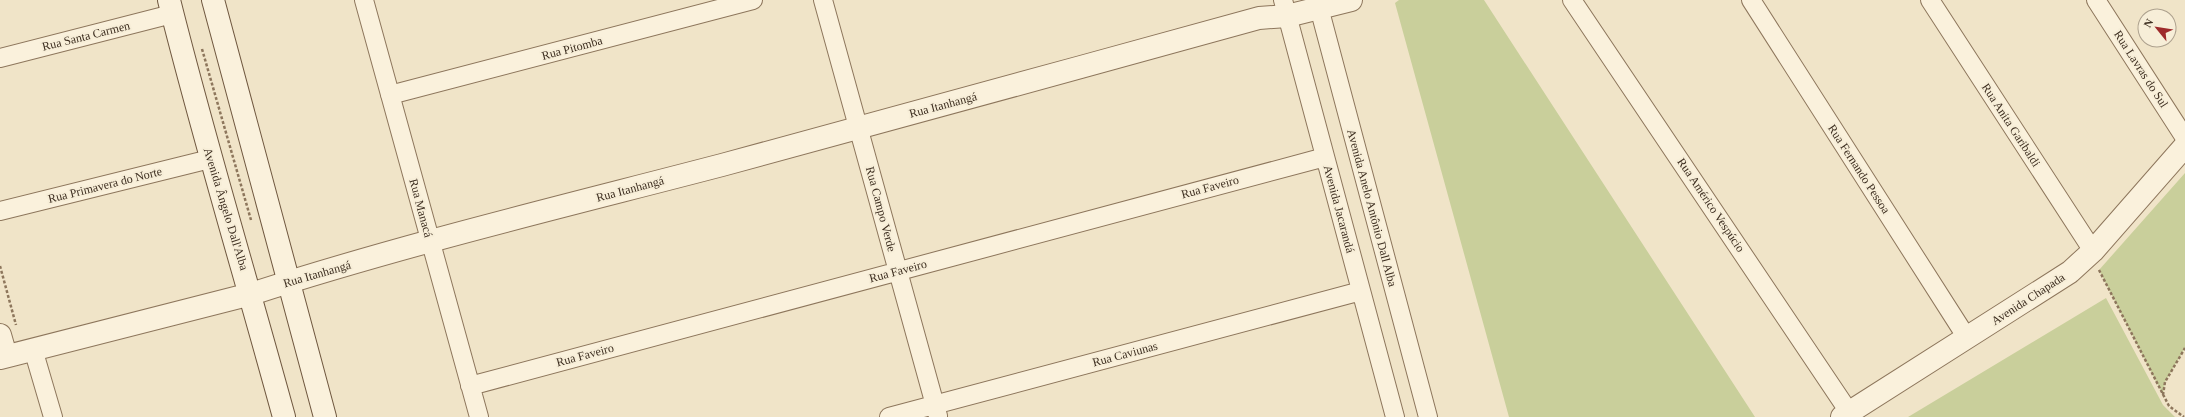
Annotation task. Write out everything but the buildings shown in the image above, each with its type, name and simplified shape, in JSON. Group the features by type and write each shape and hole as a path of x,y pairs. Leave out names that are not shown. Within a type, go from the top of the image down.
{"street":[{"path":"213,0 325,417"},
{"name":"Rua Manacá","path":"364,0 479,417"},
{"name":"Rua Pitomba","path":"390,95 753,0"},
{"name":"Rua Campo Verde","path":"823,0 936,411"},
{"name":"Rua Itanhangá","path":"16,353 251,294 289,281 430,242 859,129 1259,18 1284,5 1318,4 1351,0"},
{"name":"Rua Américo Vespúcio","path":"1572,0 1845,415"},
{"name":"Rua Fernando Pessoa","path":"1751,0 1967,338"},
{"name":"Rua Anita Garibaldi","path":"1930,0 2092,251"},
{"name":"Rua Lavras do Sul","path":"2096,0 2185,138"},
{"name":"Avenida Anelo Antônio Dall Alba","path":"1318,4 1428,417"},
{"name":"Avenida Jacarandá","path":"1284,5 1395,417"},
{"name":"Rua Santa Carmen","path":"0,58 170,7"},
{"name":"Avenida Ângelo Dall'Alba","path":"170,7 210,159 251,294 284,417"},
{"name":"Avenida Chapada","path":"1845,415 2070,272 2092,251 2185,146"},
{"name":"Rua Faveiro","path":"470,386 1325,157"},
{"name":"Rua Primavera do Norte","path":"0,211 210,159"},
{"name":"Rua Caviunas","path":"889,417 936,411 1361,291"},
{"path":"0,335 16,353 53,417"}],"path":[{"path":"201,45 253,227"},
{"path":"2092,251 2099,270 2169,406 2184,417"},
{"path":"0,266 16,353"},
{"path":"2163,395 2165,382 2185,348"}],"green space":[{"path":"1399,0 1484,0 1755,417 1509,417 1395,3"},
{"path":"2185,173 2185,348 2165,382 2163,395 2099,270"},
{"path":"2106,298 2163,405 2175,417 1908,417"}]}
